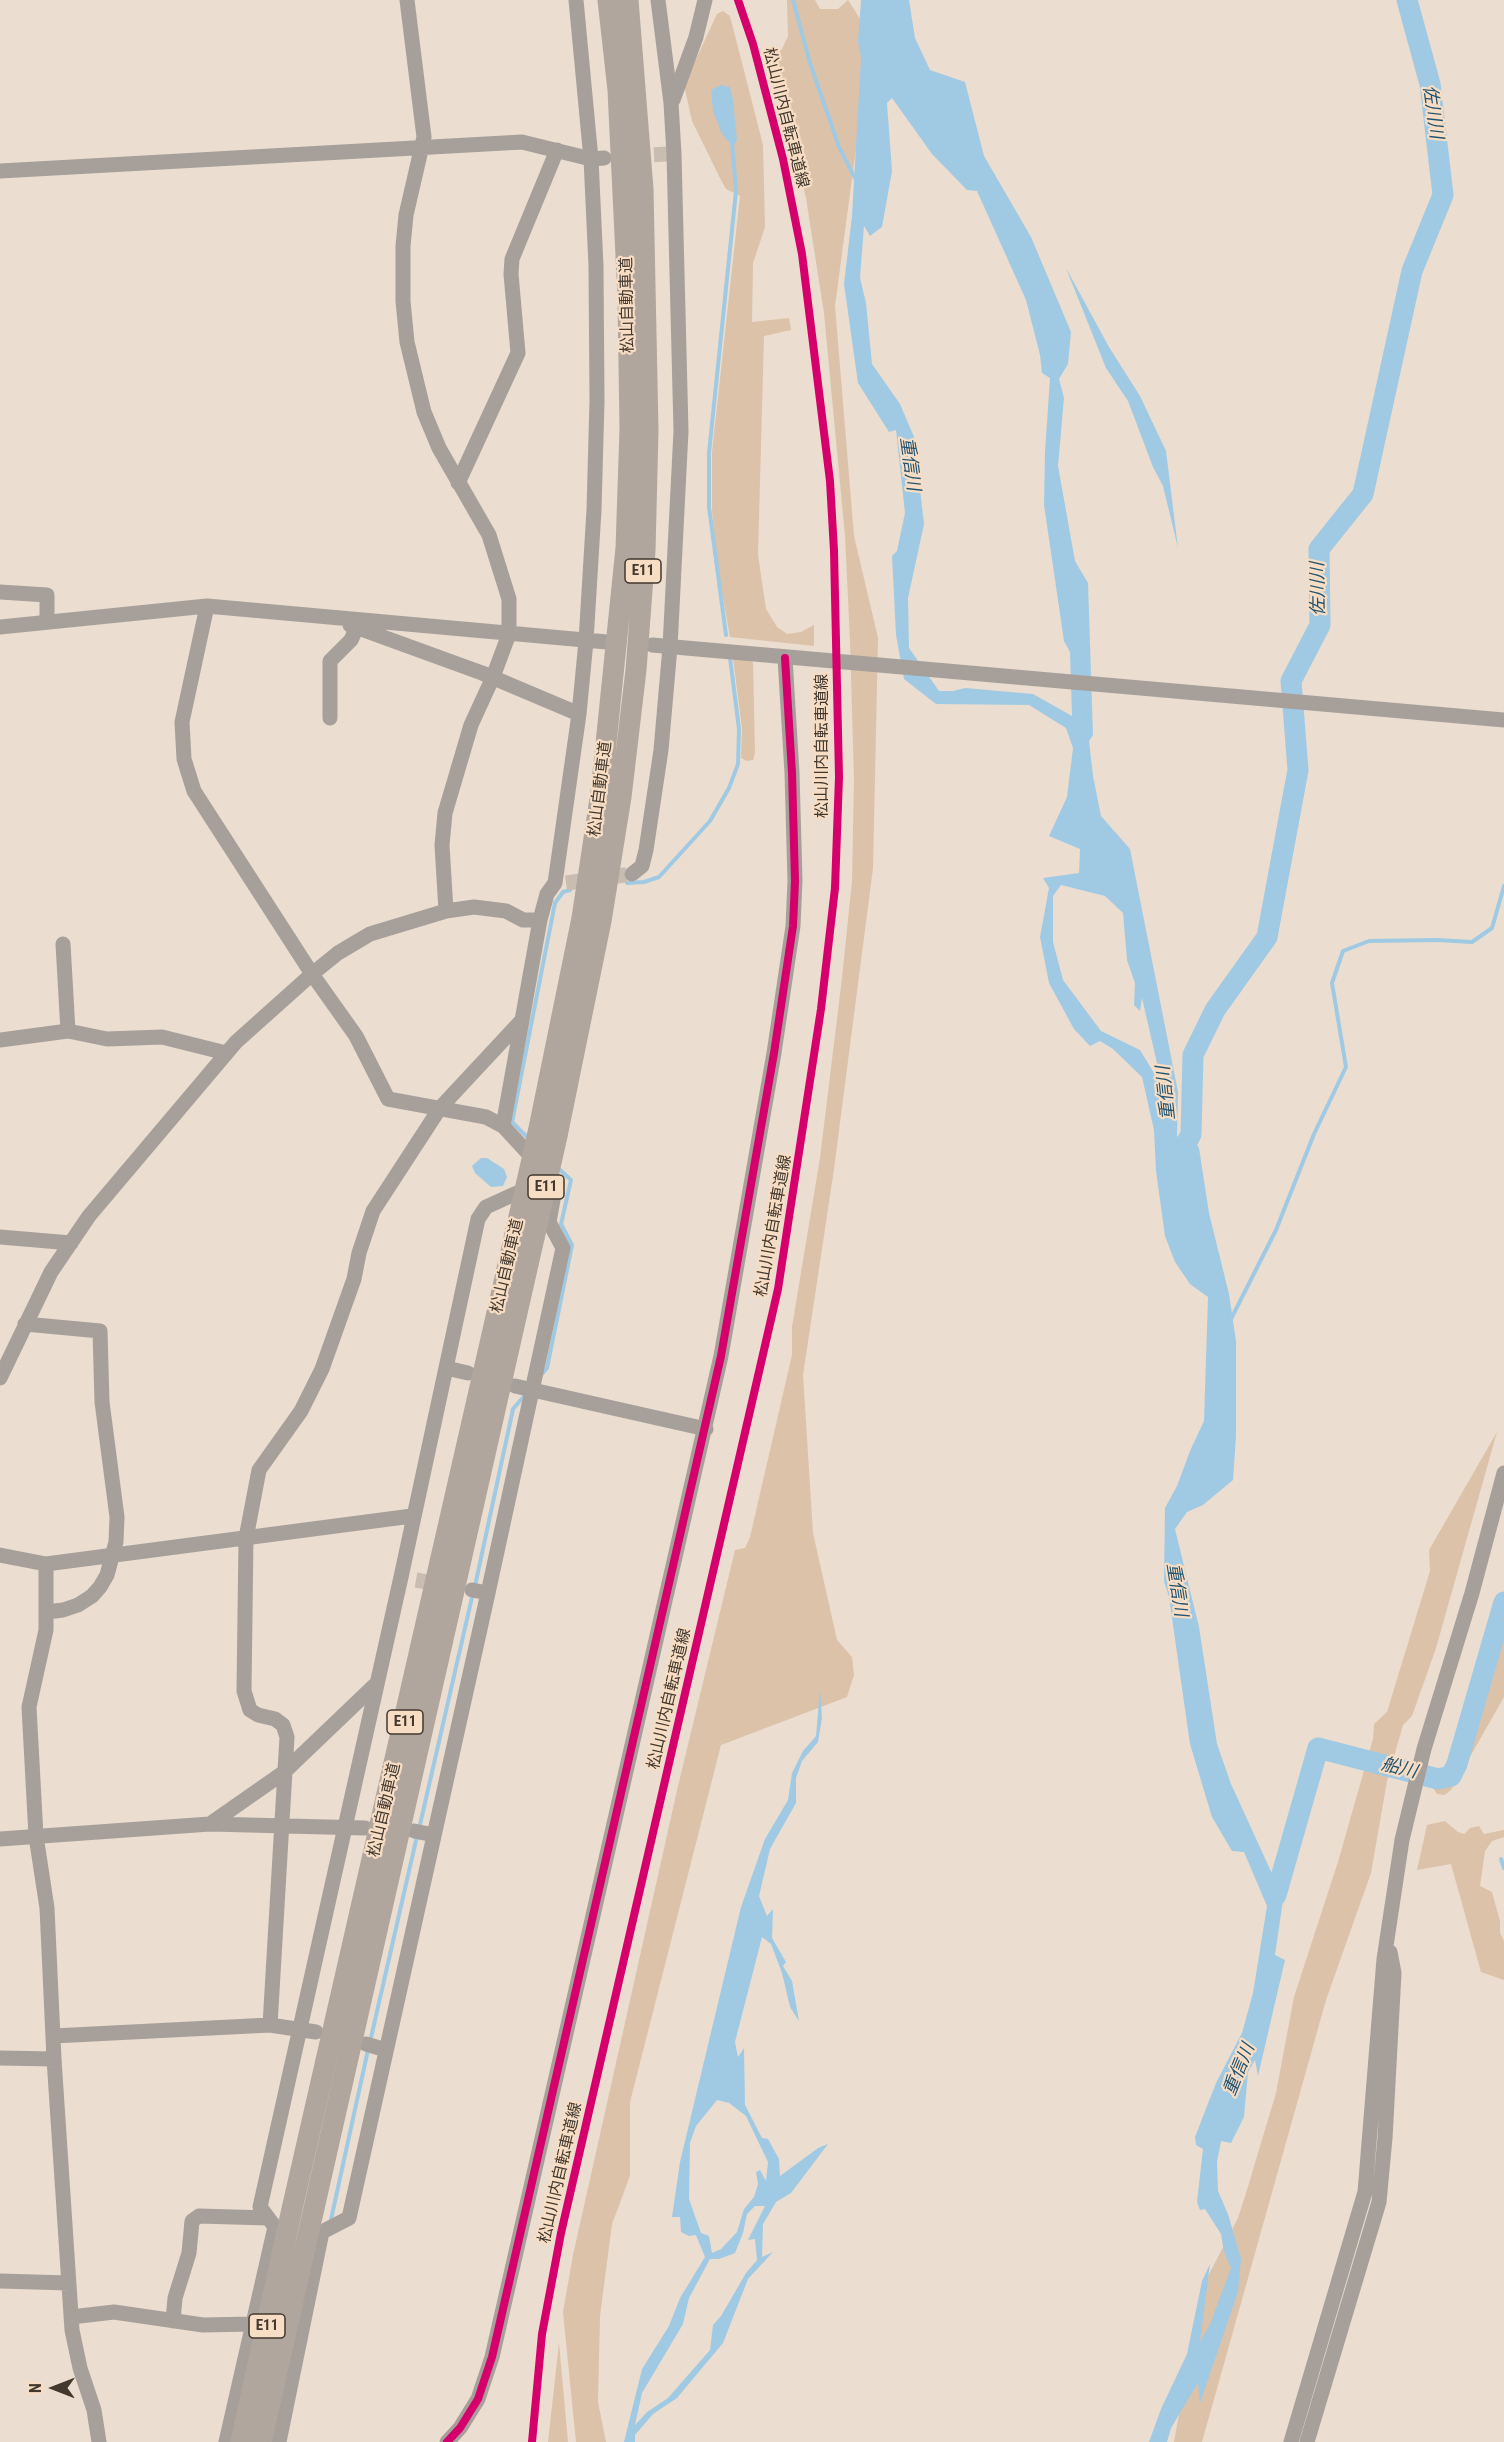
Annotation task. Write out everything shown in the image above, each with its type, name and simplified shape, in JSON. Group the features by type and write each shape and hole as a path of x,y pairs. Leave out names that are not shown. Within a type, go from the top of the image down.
{"highway":[{"name":"松山自動車道","path":"548,1135 598,815 626,548 630,429 628,286 618,90 608,0"},
{"name":"松山自動車道","path":"261,2442 525,1236 601,921 621,797 636,670 645,551 648,430 643,189 628,0"},
{"name":"松山自動車道","path":"241,2442 292,2209 525,1236"}],"street":[{"path":"407,0 424,137 406,214 403,246 403,301 407,342 424,412 439,448 489,535 509,599 509,634 471,725 445,813 442,845 446,912"},
{"path":"502,1126 540,920 547,894 560,883 586,641 594,510 597,401 597,158 576,0"},
{"path":"632,874 642,866 646,850 661,750 670,647 681,431 671,103 658,0"},
{"path":"671,103 696,37 705,0"},
{"path":"0,171 522,142 597,158"},
{"path":"458,483 518,353 511,274 512,259 557,150"},
{"path":"0,592 47,595 47,621"},
{"path":"0,627 207,606 607,642"},
{"path":"207,606 182,722 184,759 194,791 312,974 356,1036 388,1099 486,1117 502,1126 557,1184 549,1221 563,1248 349,2218 322,2232 279,2442"},
{"path":"337,618 492,677 579,714"},
{"path":"330,718 330,661 351,640 357,627"},
{"path":"652,645 1504,720"},
{"path":"447,2442 460,2428 478,2399 492,2357 721,1356 774,1053 793,926 795,881 792,773 785,658"},
{"path":"0,1378 51,1272 89,1215 236,1042 312,974 338,953 370,934 446,912 474,907 506,912 523,920 540,920"},
{"path":"63,945 68,1031"},
{"path":"270,2025 286,1737 283,1725 275,1719 258,1715 250,1710 244,1691 246,1538 259,1470 267,1455 301,1411 322,1369 354,1279 359,1253 373,1211 440,1108 522,1020"},
{"path":"0,1040 68,1031 107,1039 162,1037 226,1053"},
{"path":"226,2442 275,2227 260,2207 401,1577 412,1516 478,1219 486,1208 529,1189 543,1170"},
{"path":"0,1237 70,1243"},
{"path":"25,1324 100,1331 102,1402 117,1517 116,1542 107,1575 93,1596 63,1610 47,1612"},
{"path":"446,1368 468,1373"},
{"path":"515,1386 706,1429"},
{"path":"1291,2442 1365,2192 1387,1933 1402,1840 1424,1749 1472,1593 1504,1473"},
{"path":"0,1555 46,1564 412,1516"},
{"path":"46,1564 46,1630 30,1707 36,1836 47,1908 54,2059 71,2318 76,2352 94,2410 99,2442"},
{"path":"401,1577 417,1580"},
{"path":"471,1590 488,1593"},
{"path":"210,1824 283,1773 375,1685"},
{"path":"0,1839 210,1824 365,1828"},
{"path":"414,1831 434,1835"},
{"path":"1307,2442 1379,2202 1385,2138 1394,1973 1387,1933"},
{"path":"53,2036 270,2025 316,2032"},
{"path":"366,2044 386,2050"},
{"path":"0,2058 54,2059"},
{"path":"173,2321 175,2298 189,2253 192,2221 199,2216 268,2218"},
{"path":"0,2281 69,2283"},
{"path":"71,2318 114,2312 203,2325 253,2324"}],"shaded area":[{"path":"787,0 815,0 820,9 838,9 848,0 871,36 835,306 854,536 878,638 873,868 834,1169 803,1375 813,1533 837,1640 852,1657 854,1675 847,1697 721,1745 630,2102 630,2176 612,2224 600,2316 598,2402 606,2442 576,2442 563,2312 573,2255 678,1786 735,1550 745,1548 750,1537 792,1355 792,1327 820,1158 852,881 854,779 845,536 824,313 806,198 772,60 782,49 788,36"},
{"path":"723,11 730,16 763,145 765,227 753,263 752,322 789,318 791,330 764,336 758,555 766,609 777,627 787,634 801,632 814,625 814,646 730,637 716,558 712,509 712,452 740,196 726,189 720,178 692,121 684,85 717,14"},
{"path":"733,658 750,660 753,663 755,753 753,760 747,761 741,758 742,729"},
{"path":"1497,1432 1436,1648 1412,1716 1403,1725 1387,1781 1371,1873 1326,2000 1202,2442 1174,2442 1202,2288 1238,2218 1246,2193 1276,2093 1294,1997 1338,1862 1373,1739 1374,1724 1387,1712 1430,1571 1429,1550"},
{"path":"1504,1615 1504,1697 1451,1790 1444,1795 1437,1794 1433,1788 1435,1784 1451,1778 1456,1771"},
{"path":"1445,1821 1464,1834 1470,1828 1479,1826 1484,1834 1504,1830 1504,1837 1492,1841 1485,1851 1480,1886 1492,1892 1500,1921 1500,1933 1504,1941 1504,1980 1481,1972 1451,1864 1417,1870 1427,1825"},
{"path":"559,2343 568,2442 548,2442"}],"water":[{"name":"重信川","path":"861,0 909,0 915,38 930,70 965,82 984,156 1031,237 1071,332 1068,364 1059,379 1064,398 1058,466 1075,561 1088,583 1093,735 1089,741 1093,776 1101,816 1130,849 1178,1092 1177,1137 1186,1128 1199,1148 1209,1213 1229,1294 1236,1341 1236,1436 1233,1480 1203,1505 1187,1512 1175,1529 1199,1627 1217,1744 1231,1784 1274,1878 1284,1893 1275,1955 1285,1960 1258,2076 1255,2060 1248,2072 1244,2117 1231,2143 1221,2141 1217,2162 1218,2191 1228,2214 1241,2259 1238,2292 1200,2403 1198,2383 1171,2428 1167,2442 1149,2442 1161,2409 1187,2354 1202,2281 1210,2264 1200,2342 1210,2324 1231,2268 1224,2252 1221,2234 1205,2209 1200,2210 1197,2202 1203,2149 1196,2145 1195,2137 1216,2083 1242,2033 1253,1993 1267,1906 1244,1852 1232,1851 1212,1817 1190,1744 1169,1597 1164,1581 1165,1508 1177,1486 1204,1421 1208,1297 1190,1284 1175,1262 1165,1236 1156,1171 1154,1130 1142,1077 1113,1049 1100,1041 1090,1046 1074,1029 1049,983 1040,937 1049,888 1043,878 1079,873 1080,849 1049,836 1067,797 1073,748 1066,728 1029,705 936,704 904,679 896,635 892,556 897,551 905,513 896,430 889,432 858,383 844,284 852,216 861,58 858,41","holes":["892,98 932,154 967,190 977,191 1026,300 1040,355 1042,373 1050,378 1044,505 1064,641 1070,652 1072,716 1033,694 965,688 939,691 909,648 908,598 924,524 914,437 900,404 872,364 866,303 860,278 864,226 870,236 882,227 892,171 887,103","1061,885 1105,896 1123,913 1127,960 1135,983 1134,1005 1140,1011 1142,998 1157,1063 1154,1073 1140,1050 1101,1031 1063,980 1053,942 1053,896"]},
{"path":"721,85 730,87 733,100 737,140 733,147 722,134 713,111 711,90"},
{"path":"1066,268 1109,347 1140,396 1166,451 1178,548 1163,486 1153,467 1128,401 1106,368"},
{"path":"481,1158 487,1158 504,1169 507,1177 503,1186 491,1187 475,1173 472,1166"},
{"path":"820,1689 822,1718 818,1742 802,1761 796,1778 796,1803 770,1849 759,1896 767,1916 773,1909 772,1938 786,1962 783,1966 792,1981 799,2021 790,2007 782,1973 771,1944 762,1937 735,2042 738,2057 744,2048 745,2105 762,2138 768,2139 779,2159 780,2176 818,2148 828,2144 791,2193 776,2202 763,2224 762,2257 773,2252 748,2279 723,2343 677,2398 653,2414 635,2435 635,2442 624,2442 642,2369 669,2326 680,2298 705,2257 696,2235 689,2236 681,2232 680,2217 672,2217 680,2162 741,1907 765,1839 788,1800 792,1773 803,1751 816,1736","holes":["717,2100 729,2103 746,2116 768,2162 766,2181 760,2170 756,2172 758,2184 754,2197 744,2209 737,2232 721,2249 712,2253 709,2236 701,2233 689,2199 690,2143 696,2126","755,2206 765,2206 748,2240 755,2239 757,2260 746,2273 721,2316 713,2325 710,2350 668,2398 647,2412 635,2425 642,2393 683,2324 689,2298 710,2259 719,2259 735,2253 747,2214"]}],"waterway":[{"path":"793,0 810,63 839,147 856,180"},
{"name":"佐川川","path":"1178,1160 1191,1134 1193,1055 1215,1010 1267,937 1298,770 1291,681 1320,625 1319,549 1363,494 1412,271 1443,195 1430,84 1407,0"},
{"path":"726,635 709,507 709,453 736,191 732,142"},
{"path":"627,883 644,882 659,877 710,821 729,788 738,764 739,729 730,658"},
{"path":"1231,1319 1276,1230 1314,1134 1346,1067 1332,983 1343,951 1369,941 1472,942 1492,928 1504,886"},
{"path":"530,1140 512,1122 555,903 563,892 570,890"},
{"path":"541,1375 547,1368 572,1245 561,1224 571,1180 558,1168"},
{"path":"475,1586 513,1409 525,1395"},
{"path":"419,1829 473,1593"},
{"name":"船川","path":"1276,1895 1318,1748 1438,1779 1451,1776 1457,1764 1504,1602"},
{"path":"370,2042 417,1836"},
{"path":"1501,1859 1504,1868"},
{"path":"330,2224 368,2050"}],"tunnel":[{"path":"631,156 667,154"},
{"path":"566,883 632,874"},
{"path":"416,1580 445,1585"}],"cycle path":[{"name":"松山川内自転車道線","path":"532,2442 542,2334 561,2233 778,1289 821,1009 835,888 839,777 834,551 830,481 802,254 783,159 753,44 738,0"},
{"path":"447,2442 460,2428 478,2399 492,2357 721,1356 774,1053 793,926 795,881 792,773 785,658"}]}
